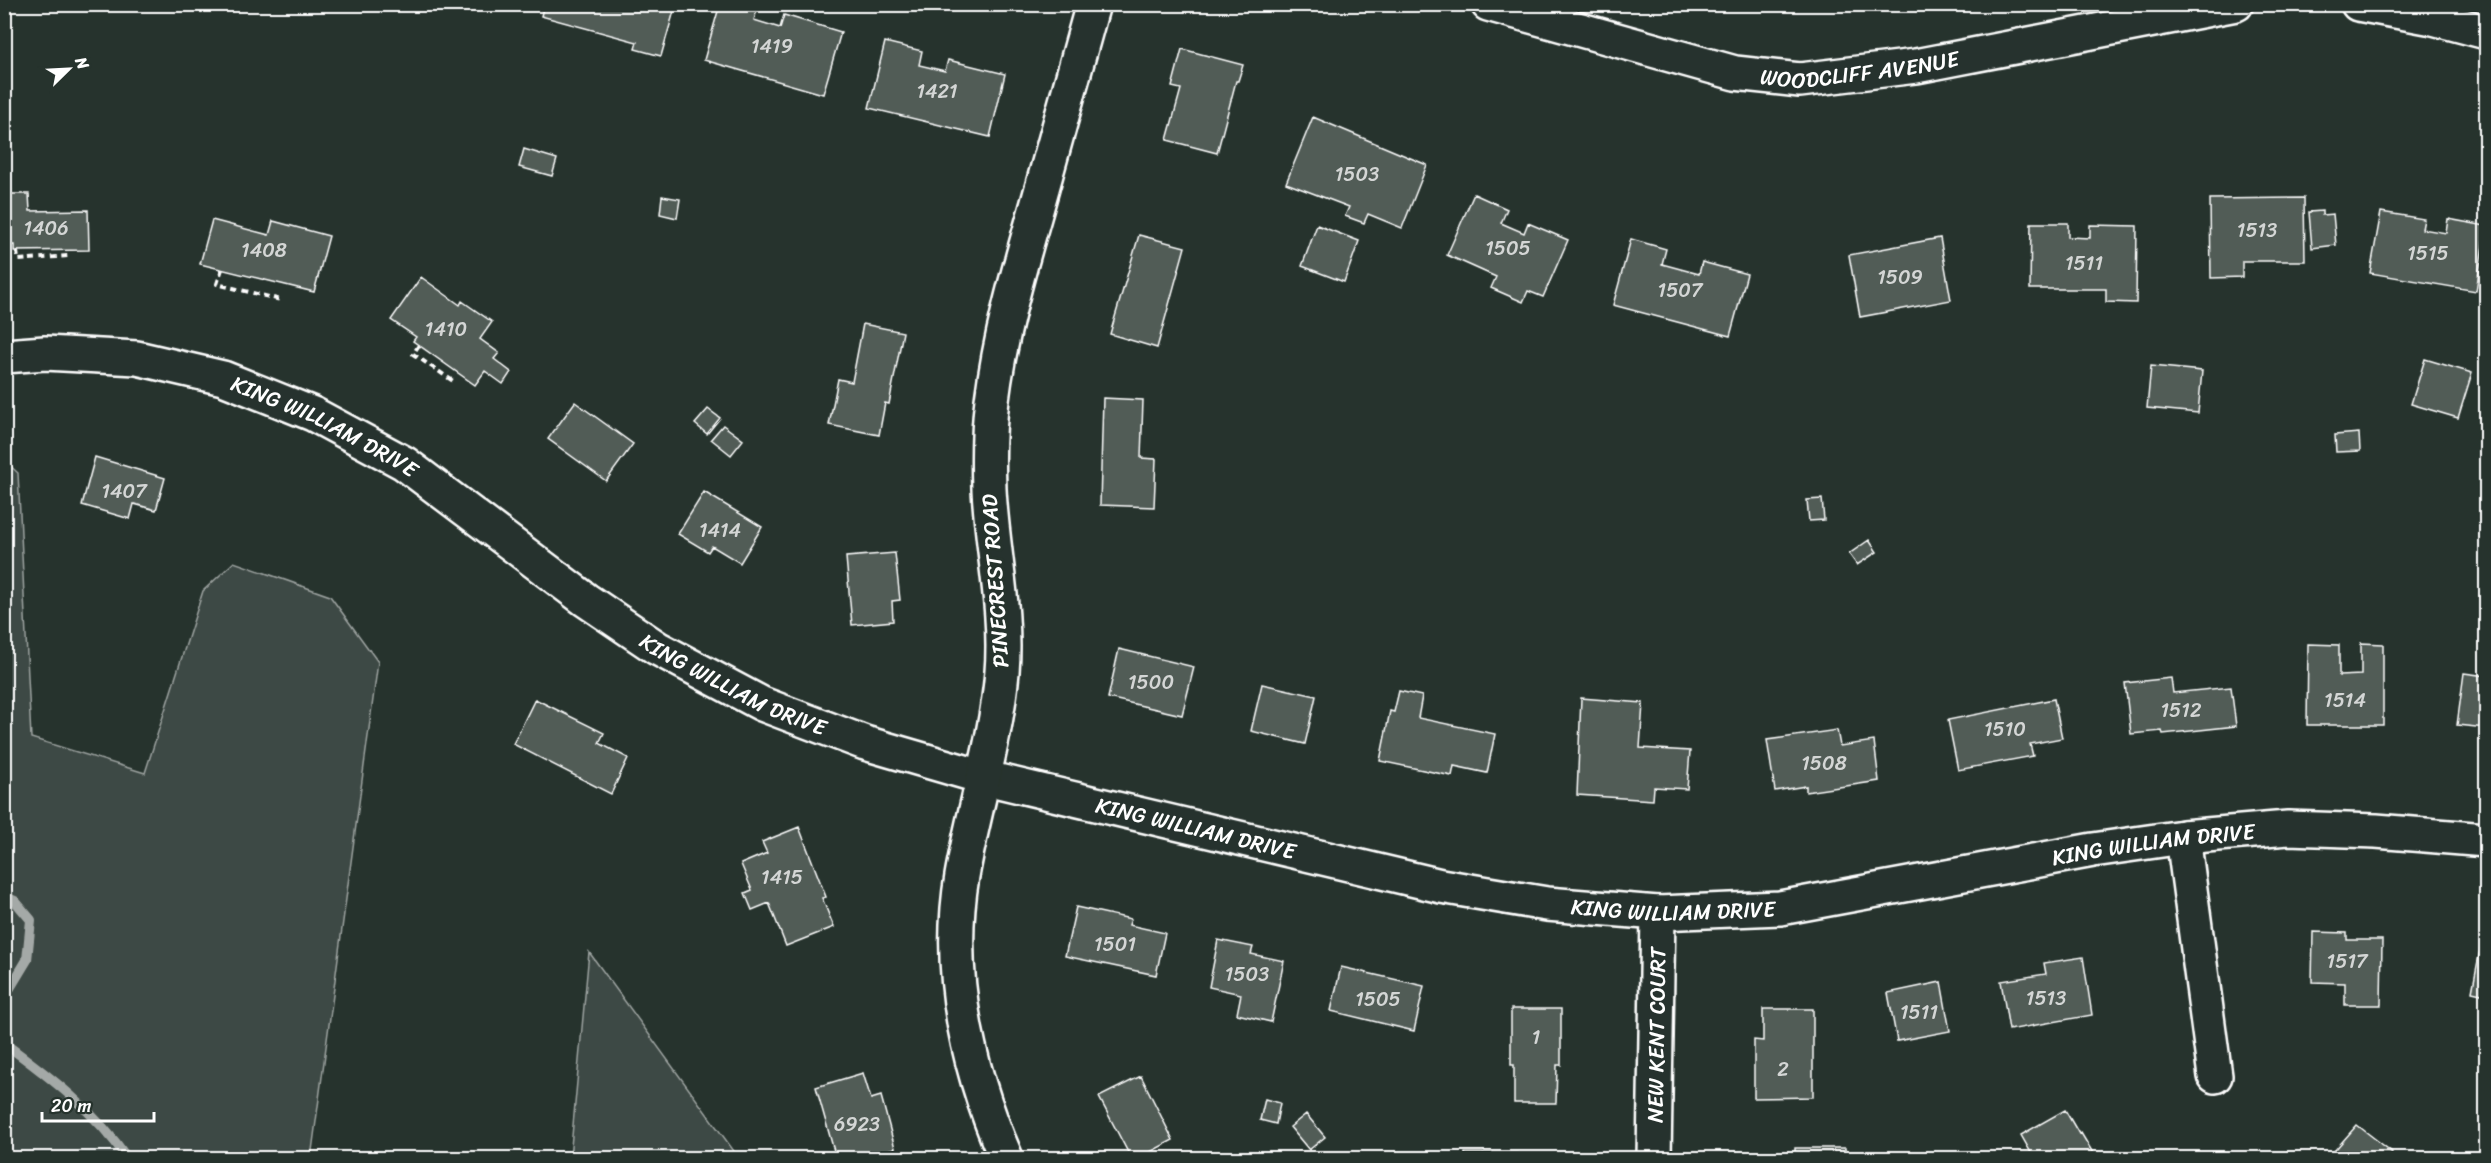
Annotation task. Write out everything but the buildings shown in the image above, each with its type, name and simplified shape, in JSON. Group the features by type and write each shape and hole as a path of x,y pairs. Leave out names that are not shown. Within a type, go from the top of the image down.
{"street":[{"name":"PINECREST ROAD","path":"1006,1158 992,1126 970,1061 960,1003 958,942 962,879 999,699 1004,649 1000,586 989,489 991,402 1009,306 1094,4"},
{"name":"WOODCLIFF AVENUE","path":"1488,4 1735,73 1800,80 1916,66 2236,4"},
{"path":"2358,4 2433,18 2487,32"},
{"name":"KING WILLIAM DRIVE","path":"4,356 45,353 137,358 223,378 314,414 404,463 586,600 657,648 762,704 865,743 982,777 1441,886 1547,904 1658,913 1780,908 2093,850 2183,837 2288,828 2376,831 2487,840"},
{"path":"2183,837 2215,1076"},
{"name":"NEW KENT COURT","path":"1654,1158 1658,913"}],"path":[{"path":"4,178 8,177 11,194"},
{"path":"17,251 18,260 68,256"},
{"path":"222,269 217,284 281,300"},
{"path":"419,345 413,354 456,383"}],"shaded area":[{"path":"5,461 18,473 31,738 145,773 203,591 234,562 330,596 378,662 311,1158 5,1158"},
{"path":"589,952 739,1158 570,1158"}],"waterway":[{"path":"4,896 15,901 31,920 27,960 4,998"},
{"path":"4,1043 55,1082 86,1110 115,1141 127,1158"}]}
